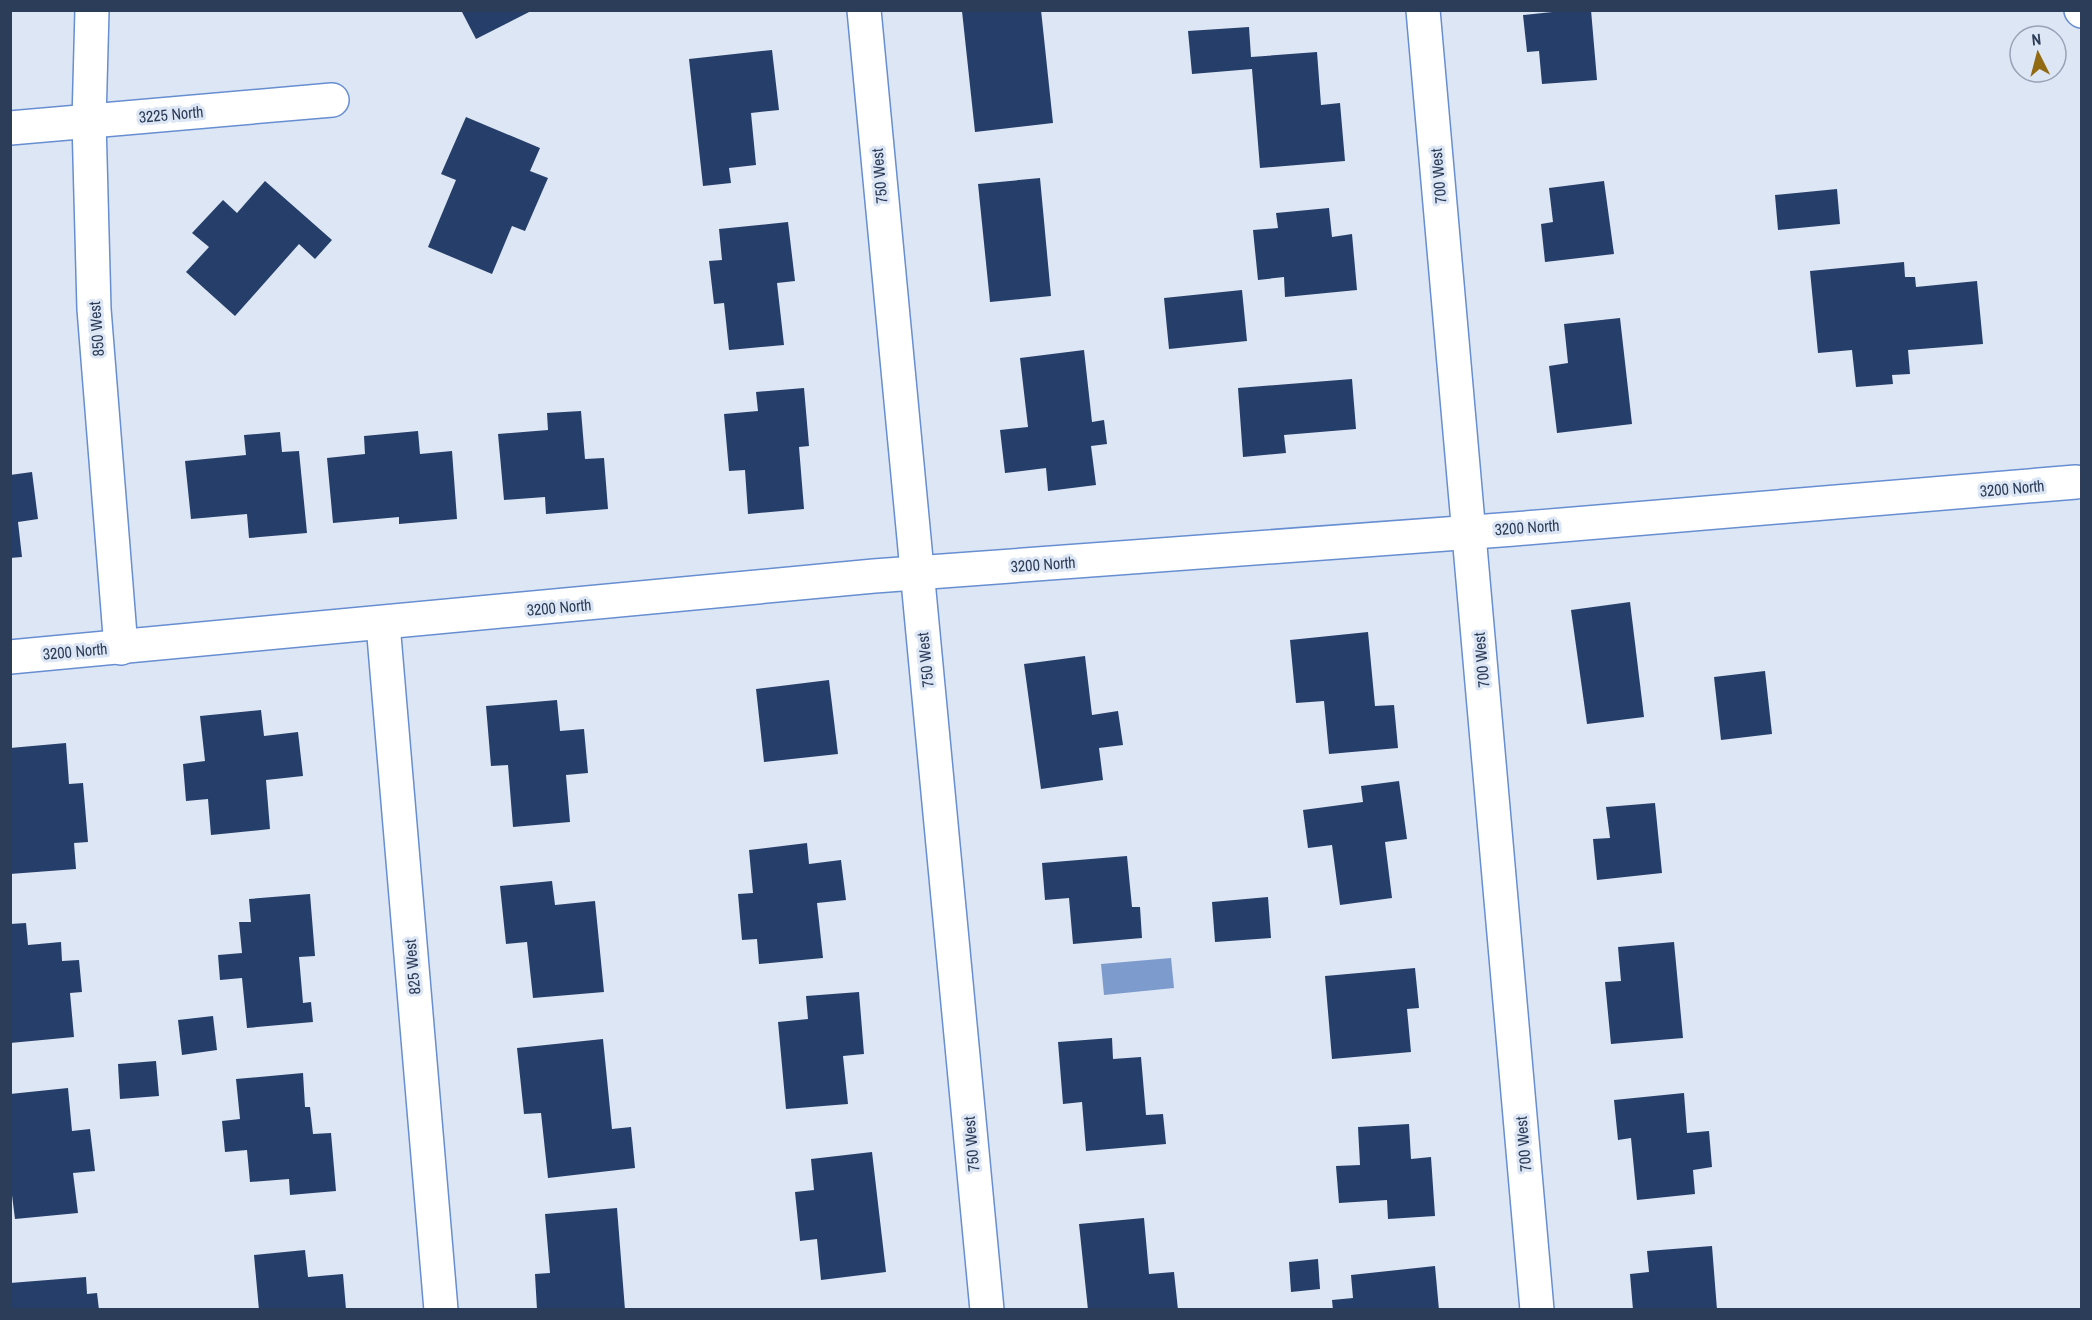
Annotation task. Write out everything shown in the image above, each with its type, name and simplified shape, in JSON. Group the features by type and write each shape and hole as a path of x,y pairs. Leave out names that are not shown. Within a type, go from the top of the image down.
{"street":[{"name":"850 West","path":"92,10 89,121 94,309 121,648"},
{"name":"750 West","path":"864,10 987,1310"},
{"name":"700 West","path":"1423,10 1537,1310"},
{"name":"3225 North","path":"10,128 332,100"},
{"name":"3200 North","path":"10,657 917,573 2076,482"},
{"name":"825 West","path":"382,624 441,1310"}],"water":[{"path":"1171,958 1174,988 1104,995 1101,964"}],"building":[{"path":"461,10 533,10 476,39"},
{"path":"1041,10 1053,123 975,132 962,11"},
{"path":"1591,10 1597,80 1542,84 1539,51 1527,52 1523,15"},
{"path":"1249,27 1251,57 1317,52 1321,105 1340,103 1345,161 1260,168 1252,69 1192,74 1188,31"},
{"path":"772,50 779,110 751,113 756,165 729,168 731,183 703,186 689,59"},
{"path":"466,117 540,148 530,171 548,178 525,231 512,226 492,274 428,247 456,180 441,174"},
{"path":"1040,178 1051,296 990,302 978,184"},
{"path":"265,181 332,240 315,259 299,244 235,316 186,272 209,247 192,233 223,200 237,213"},
{"path":"1604,181 1614,254 1545,262 1541,224 1553,222 1549,188"},
{"path":"1837,189 1840,224 1778,230 1775,195"},
{"path":"1329,208 1332,237 1352,234 1357,290 1285,297 1284,277 1258,280 1253,230 1278,228 1276,213"},
{"path":"788,222 795,281 777,283 784,345 729,350 724,303 714,304 709,261 722,260 719,229"},
{"path":"1904,262 1905,277 1915,277 1916,287 1977,281 1983,344 1908,350 1910,374 1892,375 1893,384 1856,387 1852,350 1818,353 1810,271"},
{"path":"1242,290 1247,341 1169,349 1164,298"},
{"path":"1620,318 1632,424 1557,433 1549,366 1568,363 1564,324"},
{"path":"1084,350 1092,422 1104,420 1107,444 1091,446 1096,485 1048,491 1046,468 1005,473 1000,430 1028,427 1020,358"},
{"path":"1352,379 1356,429 1284,435 1286,453 1243,457 1238,388"},
{"path":"804,388 809,446 799,447 804,509 748,514 745,470 729,471 724,414 758,411 756,392"},
{"path":"581,411 585,459 604,458 608,509 546,514 545,497 504,500 498,434 548,430 547,413"},
{"path":"418,431 420,454 452,451 457,519 399,524 399,517 333,523 327,458 365,454 364,436"},
{"path":"280,432 282,452 299,451 307,533 249,538 247,514 191,519 185,461 246,455 244,435"},
{"path":"32,472 38,519 18,522 22,557 10,558 10,475"},
{"path":"1630,602 1644,717 1587,724 1571,610"},
{"path":"1368,632 1375,706 1394,705 1398,748 1329,754 1324,701 1296,703 1290,640"},
{"path":"1085,656 1092,715 1118,711 1123,745 1099,748 1103,780 1041,789 1024,664"},
{"path":"1765,671 1772,734 1721,740 1714,677"},
{"path":"829,680 838,754 764,762 756,689"},
{"path":"557,700 560,731 584,729 588,773 566,775 570,822 513,827 508,765 491,766 486,706"},
{"path":"261,710 264,736 298,732 303,776 266,780 270,829 211,835 208,799 186,801 183,764 205,761 200,716"},
{"path":"66,743 69,784 83,783 88,842 74,843 76,869 10,874 10,748"},
{"path":"1399,781 1407,839 1385,842 1392,898 1340,905 1332,845 1308,848 1303,810 1363,802 1361,786"},
{"path":"1655,803 1662,873 1597,880 1593,839 1610,838 1606,807"},
{"path":"807,843 809,864 841,860 846,900 817,903 823,958 759,964 757,939 742,940 738,894 753,893 749,850"},
{"path":"1127,856 1132,907 1140,907 1142,938 1073,944 1069,898 1045,900 1042,863"},
{"path":"552,881 555,905 595,901 604,992 533,998 527,942 506,944 500,886"},
{"path":"310,894 315,956 299,957 303,1003 311,1002 313,1022 247,1028 242,978 220,980 218,955 242,953 239,922 251,922 249,899"},
{"path":"1268,897 1271,938 1215,942 1212,902"},
{"path":"26,923 28,945 61,942 62,961 79,960 82,992 70,993 74,1037 10,1043 10,924"},
{"path":"1674,942 1683,1038 1611,1044 1605,982 1621,981 1618,947"},
{"path":"1415,968 1419,1008 1407,1009 1411,1052 1332,1059 1325,976"},
{"path":"859,992 864,1054 843,1056 848,1104 786,1109 778,1022 808,1019 806,996"},
{"path":"213,1016 217,1050 182,1055 178,1020"},
{"path":"1112,1038 1113,1059 1141,1057 1146,1115 1163,1114 1166,1144 1086,1151 1082,1102 1063,1104 1058,1042"},
{"path":"603,1039 612,1129 631,1127 635,1168 548,1178 541,1113 524,1114 517,1048"},
{"path":"156,1061 159,1096 120,1099 118,1064"},
{"path":"303,1073 305,1107 310,1107 313,1134 331,1133 336,1191 290,1195 289,1179 250,1182 247,1150 225,1152 222,1121 240,1119 236,1079"},
{"path":"68,1088 72,1131 90,1129 95,1171 73,1173 78,1213 15,1219 10,1179 10,1094"},
{"path":"1684,1093 1687,1133 1709,1131 1712,1167 1693,1170 1695,1194 1637,1200 1631,1138 1618,1140 1614,1100"},
{"path":"1409,1124 1411,1159 1431,1157 1435,1216 1388,1219 1387,1200 1339,1203 1336,1166 1360,1165 1358,1127"},
{"path":"872,1152 886,1272 821,1280 817,1239 800,1241 795,1192 814,1190 811,1159"},
{"path":"617,1208 625,1310 537,1310 535,1274 550,1273 545,1214"},
{"path":"1144,1218 1149,1274 1174,1272 1178,1310 1088,1310 1079,1224"},
{"path":"1712,1246 1717,1310 1633,1310 1630,1274 1649,1272 1647,1251"},
{"path":"305,1250 308,1277 343,1274 346,1310 259,1310 254,1255"},
{"path":"1318,1259 1320,1289 1291,1292 1289,1262"},
{"path":"1435,1266 1439,1310 1333,1310 1332,1300 1353,1298 1351,1275"},
{"path":"86,1277 87,1294 97,1293 99,1310 11,1310 10,1283"}]}
